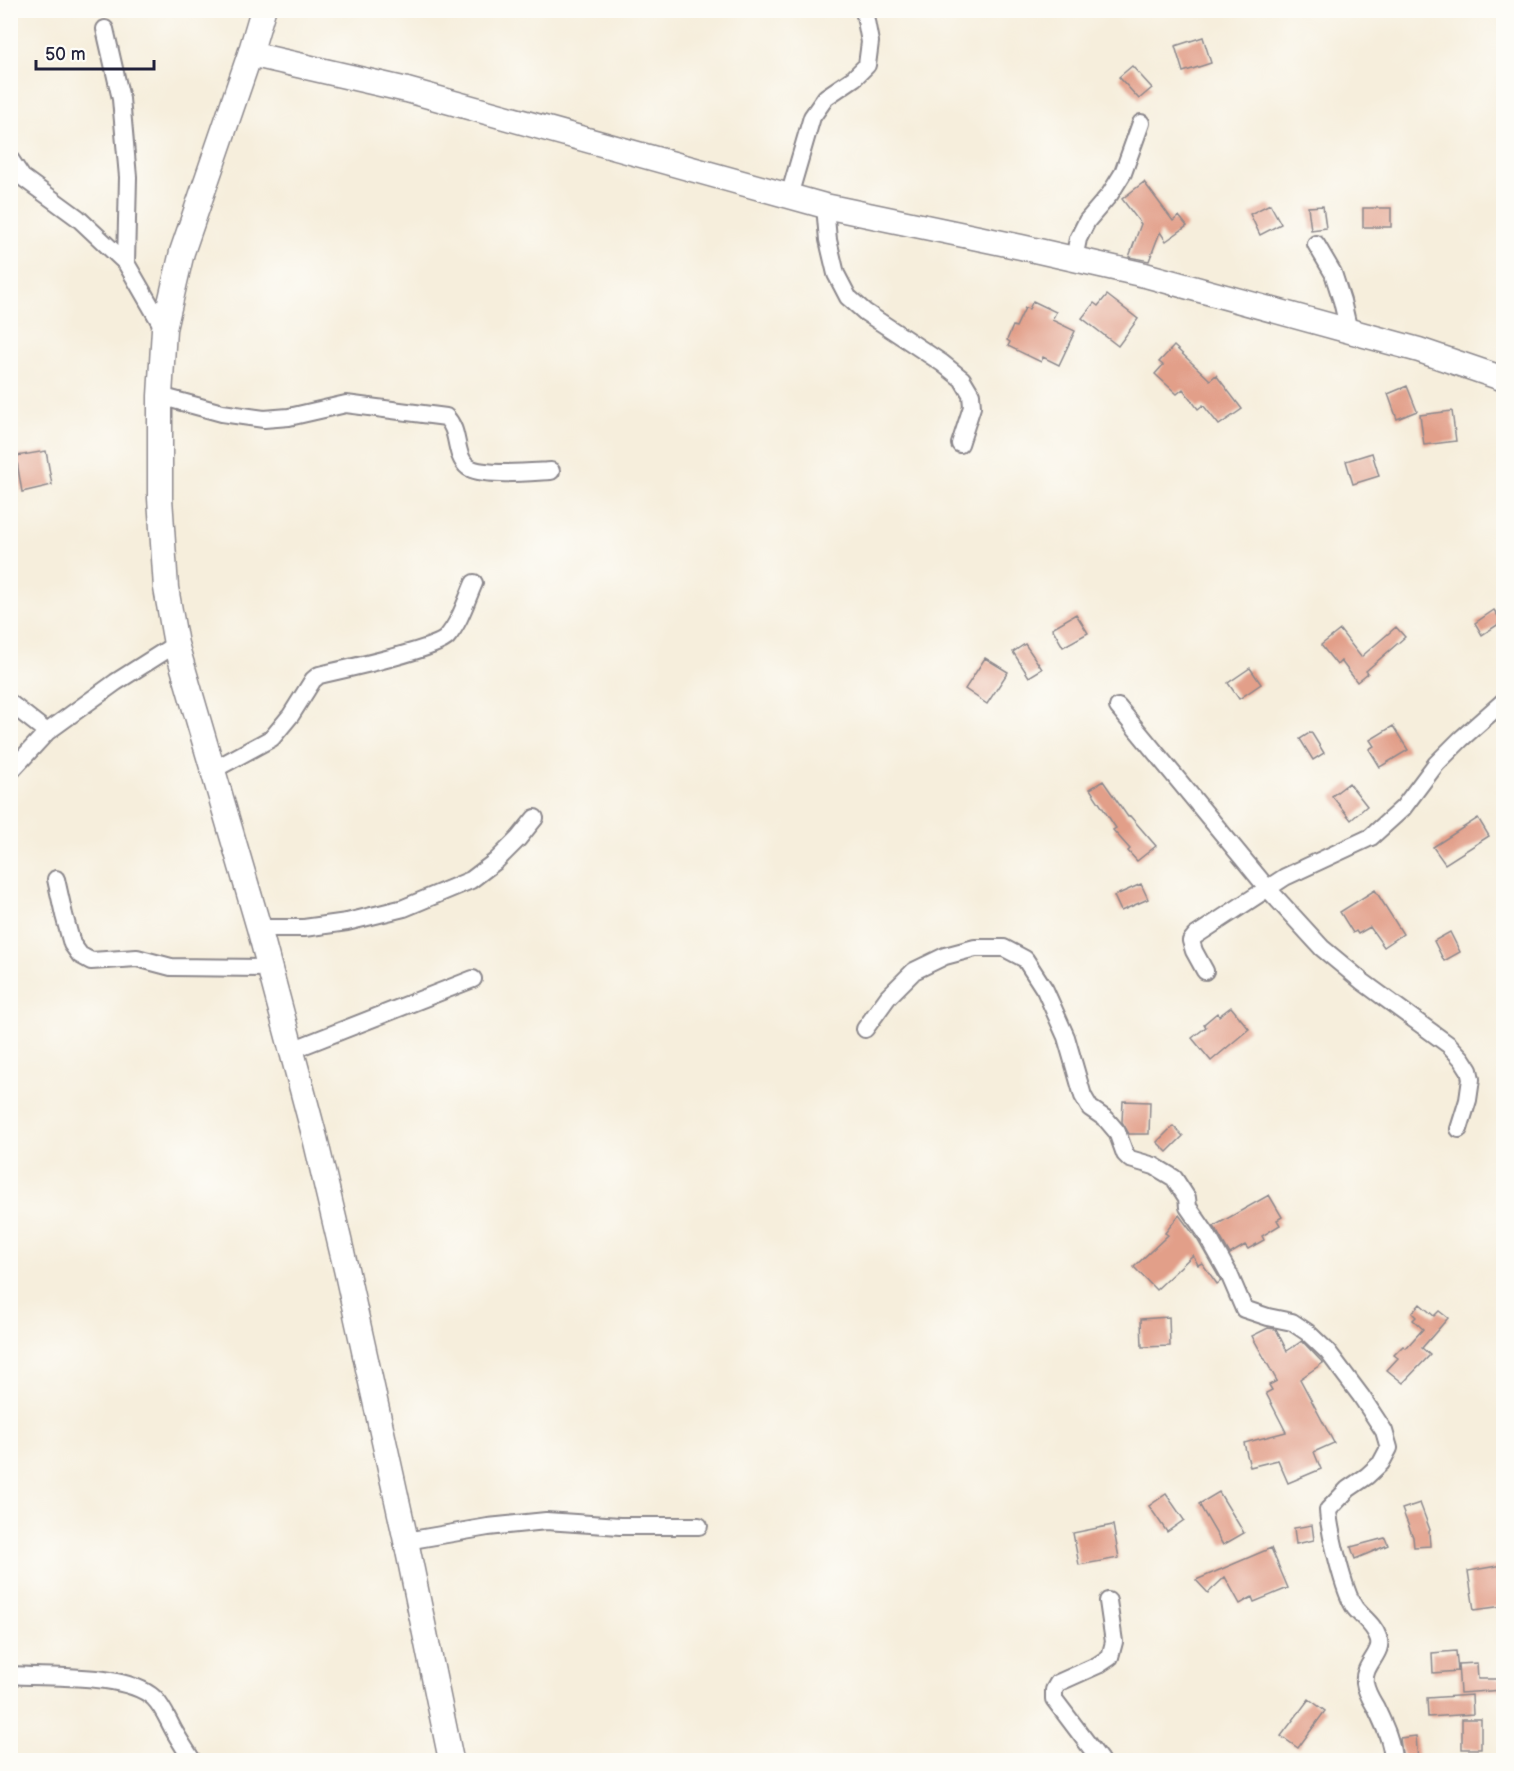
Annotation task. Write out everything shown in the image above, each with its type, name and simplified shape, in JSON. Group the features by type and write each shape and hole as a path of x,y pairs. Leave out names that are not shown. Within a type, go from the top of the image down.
{"main road":[{"path":"264,10 182,252 164,329 160,396 160,498 166,588 176,644 259,928 292,1050 346,1269 406,1541 451,1761"},
{"path":"250,54 407,90 825,206 1145,275 1419,350 1503,379"}],"street":[{"path":"789,196 812,117 826,97 854,78 867,65 870,42 864,10"},
{"path":"105,29 121,99 128,177 126,263"},
{"path":"1074,259 1078,239 1087,221 1110,194 1123,173 1141,123"},
{"path":"10,159 22,177 78,218 126,263 164,329"},
{"path":"825,206 833,263 848,297 865,312 942,363 962,379 971,394 972,407 960,444"},
{"path":"1316,244 1333,273 1349,331"},
{"path":"160,396 222,413 264,419 289,417 346,404 446,417 453,425 465,465 473,470 493,473 551,471"},
{"path":"213,770 272,738 291,715 312,680 319,675 417,650 438,644 446,639 458,621 474,583"},
{"path":"10,772 47,732 116,682 176,644"},
{"path":"1205,971 1192,946 1191,941 1195,936 1285,877 1371,837 1403,808 1444,755 1503,701"},
{"path":"10,703 47,732"},
{"path":"1118,707 1268,889 1322,948 1363,982 1449,1045 1462,1059 1469,1070 1471,1079 1460,1130"},
{"path":"259,928 304,928 404,908 471,880 518,840 535,818"},
{"path":"56,879 72,944 80,955 92,962 137,958 171,967 269,968"},
{"path":"865,1029 888,997 914,971 945,956 975,948 1004,948 1025,959 1046,990 1066,1037 1083,1096 1090,1108 1106,1119 1117,1132 1125,1154 1130,1159 1154,1166 1174,1178 1229,1274 1244,1309 1292,1322 1307,1332 1328,1352 1361,1396 1384,1431 1389,1448 1381,1463 1348,1489 1328,1510 1329,1523 1354,1606 1375,1630 1380,1640 1378,1652 1366,1670 1365,1682 1390,1740 1393,1761"},
{"path":"292,1050 473,979"},
{"path":"406,1541 488,1527 546,1521 620,1526 699,1526"},
{"path":"1100,1761 1054,1699 1054,1689 1058,1683 1110,1657 1114,1642 1108,1601"},
{"path":"10,1675 80,1677 137,1688 153,1697 162,1708 192,1761"}],"building":[{"path":"1203,37 1211,63 1183,72 1175,46"},
{"path":"1132,66 1152,88 1139,99 1119,77"},
{"path":"1144,182 1173,221 1179,216 1187,226 1166,241 1160,232 1149,261 1129,257 1141,224 1122,199"},
{"path":"1270,204 1281,224 1260,235 1250,214"},
{"path":"1323,206 1326,228 1311,230 1308,207"},
{"path":"1363,208 1391,208 1391,227 1363,227"},
{"path":"1107,295 1138,319 1118,346 1082,318 1094,303 1098,306"},
{"path":"1033,301 1056,312 1052,320 1075,331 1059,365 1043,357 1041,362 1008,346 1010,342 1007,340 1013,326 1016,327 1025,308 1029,309"},
{"path":"1174,346 1210,380 1216,375 1242,409 1219,425 1203,405 1198,409 1183,389 1177,394 1155,374 1163,365 1159,362"},
{"path":"1407,386 1417,411 1397,419 1388,394"},
{"path":"1452,411 1456,441 1424,445 1420,415"},
{"path":"46,451 52,485 22,492 16,456"},
{"path":"1372,453 1379,476 1353,484 1346,461"},
{"path":"1494,610 1502,622 1482,635 1475,623"},
{"path":"1076,614 1088,633 1063,647 1052,628"},
{"path":"1396,627 1405,637 1366,671 1368,673 1357,682 1341,661 1337,665 1321,645 1340,630 1361,657"},
{"path":"1025,644 1042,669 1029,677 1013,652"},
{"path":"985,658 1008,672 987,704 965,689"},
{"path":"1250,668 1261,684 1239,699 1228,683"},
{"path":"1393,726 1408,750 1380,767 1369,749 1374,746 1370,740"},
{"path":"1311,732 1324,753 1313,760 1300,739"},
{"path":"1103,781 1128,817 1130,816 1156,846 1137,861 1128,851 1130,849 1113,830 1116,828 1090,789"},
{"path":"1349,783 1367,806 1351,820 1332,796"},
{"path":"1478,818 1489,836 1445,864 1433,847"},
{"path":"1141,884 1148,899 1121,911 1114,896"},
{"path":"1375,890 1403,934 1384,947 1370,927 1358,934 1356,931 1353,933 1340,912"},
{"path":"1450,932 1460,952 1444,961 1434,941"},
{"path":"1231,1007 1249,1029 1211,1061 1192,1038 1206,1027 1204,1024 1217,1013 1219,1016"},
{"path":"1123,1101 1150,1102 1149,1134 1129,1134 1122,1122"},
{"path":"1173,1126 1183,1136 1167,1152 1157,1142"},
{"path":"1269,1195 1282,1217 1277,1220 1280,1225 1262,1236 1264,1240 1248,1249 1245,1245 1230,1254 1214,1226"},
{"path":"1179,1215 1197,1239 1220,1279 1221,1281 1217,1284 1202,1263 1198,1265 1193,1255 1156,1290 1134,1267 1168,1235 1165,1233"},
{"path":"1420,1304 1434,1316 1439,1311 1448,1318 1422,1348 1430,1355 1403,1383 1387,1370 1398,1358 1394,1355 1403,1346 1406,1348 1423,1329 1413,1320 1416,1317 1412,1313"},
{"path":"1169,1317 1170,1346 1142,1347 1141,1319"},
{"path":"1268,1328 1276,1329 1287,1351 1302,1341 1323,1363 1300,1379 1334,1443 1314,1452 1321,1469 1288,1483 1278,1460 1250,1467 1244,1443 1286,1432 1266,1393 1272,1390 1269,1385 1277,1381 1252,1336"},
{"path":"1219,1492 1244,1533 1223,1545 1199,1504"},
{"path":"1166,1494 1184,1520 1167,1532 1149,1506"},
{"path":"1420,1503 1430,1530 1430,1546 1414,1547 1413,1537 1402,1509"},
{"path":"1113,1525 1119,1558 1079,1565 1073,1533"},
{"path":"1312,1525 1314,1540 1296,1544 1294,1528"},
{"path":"1385,1538 1388,1545 1355,1559 1351,1547"},
{"path":"1271,1548 1288,1588 1254,1602 1252,1597 1240,1604 1225,1577 1208,1593 1196,1580"},
{"path":"1503,1565 1503,1606 1474,1610 1468,1571"},
{"path":"1456,1651 1458,1671 1433,1673 1432,1653"},
{"path":"1477,1663 1478,1679 1503,1679 1503,1690 1460,1693 1458,1664"},
{"path":"1472,1695 1473,1714 1428,1717 1427,1698"},
{"path":"1309,1699 1325,1711 1298,1748 1281,1736"},
{"path":"1462,1719 1481,1719 1481,1749 1462,1749"},
{"path":"1416,1736 1418,1761 1403,1761 1400,1738"}]}
